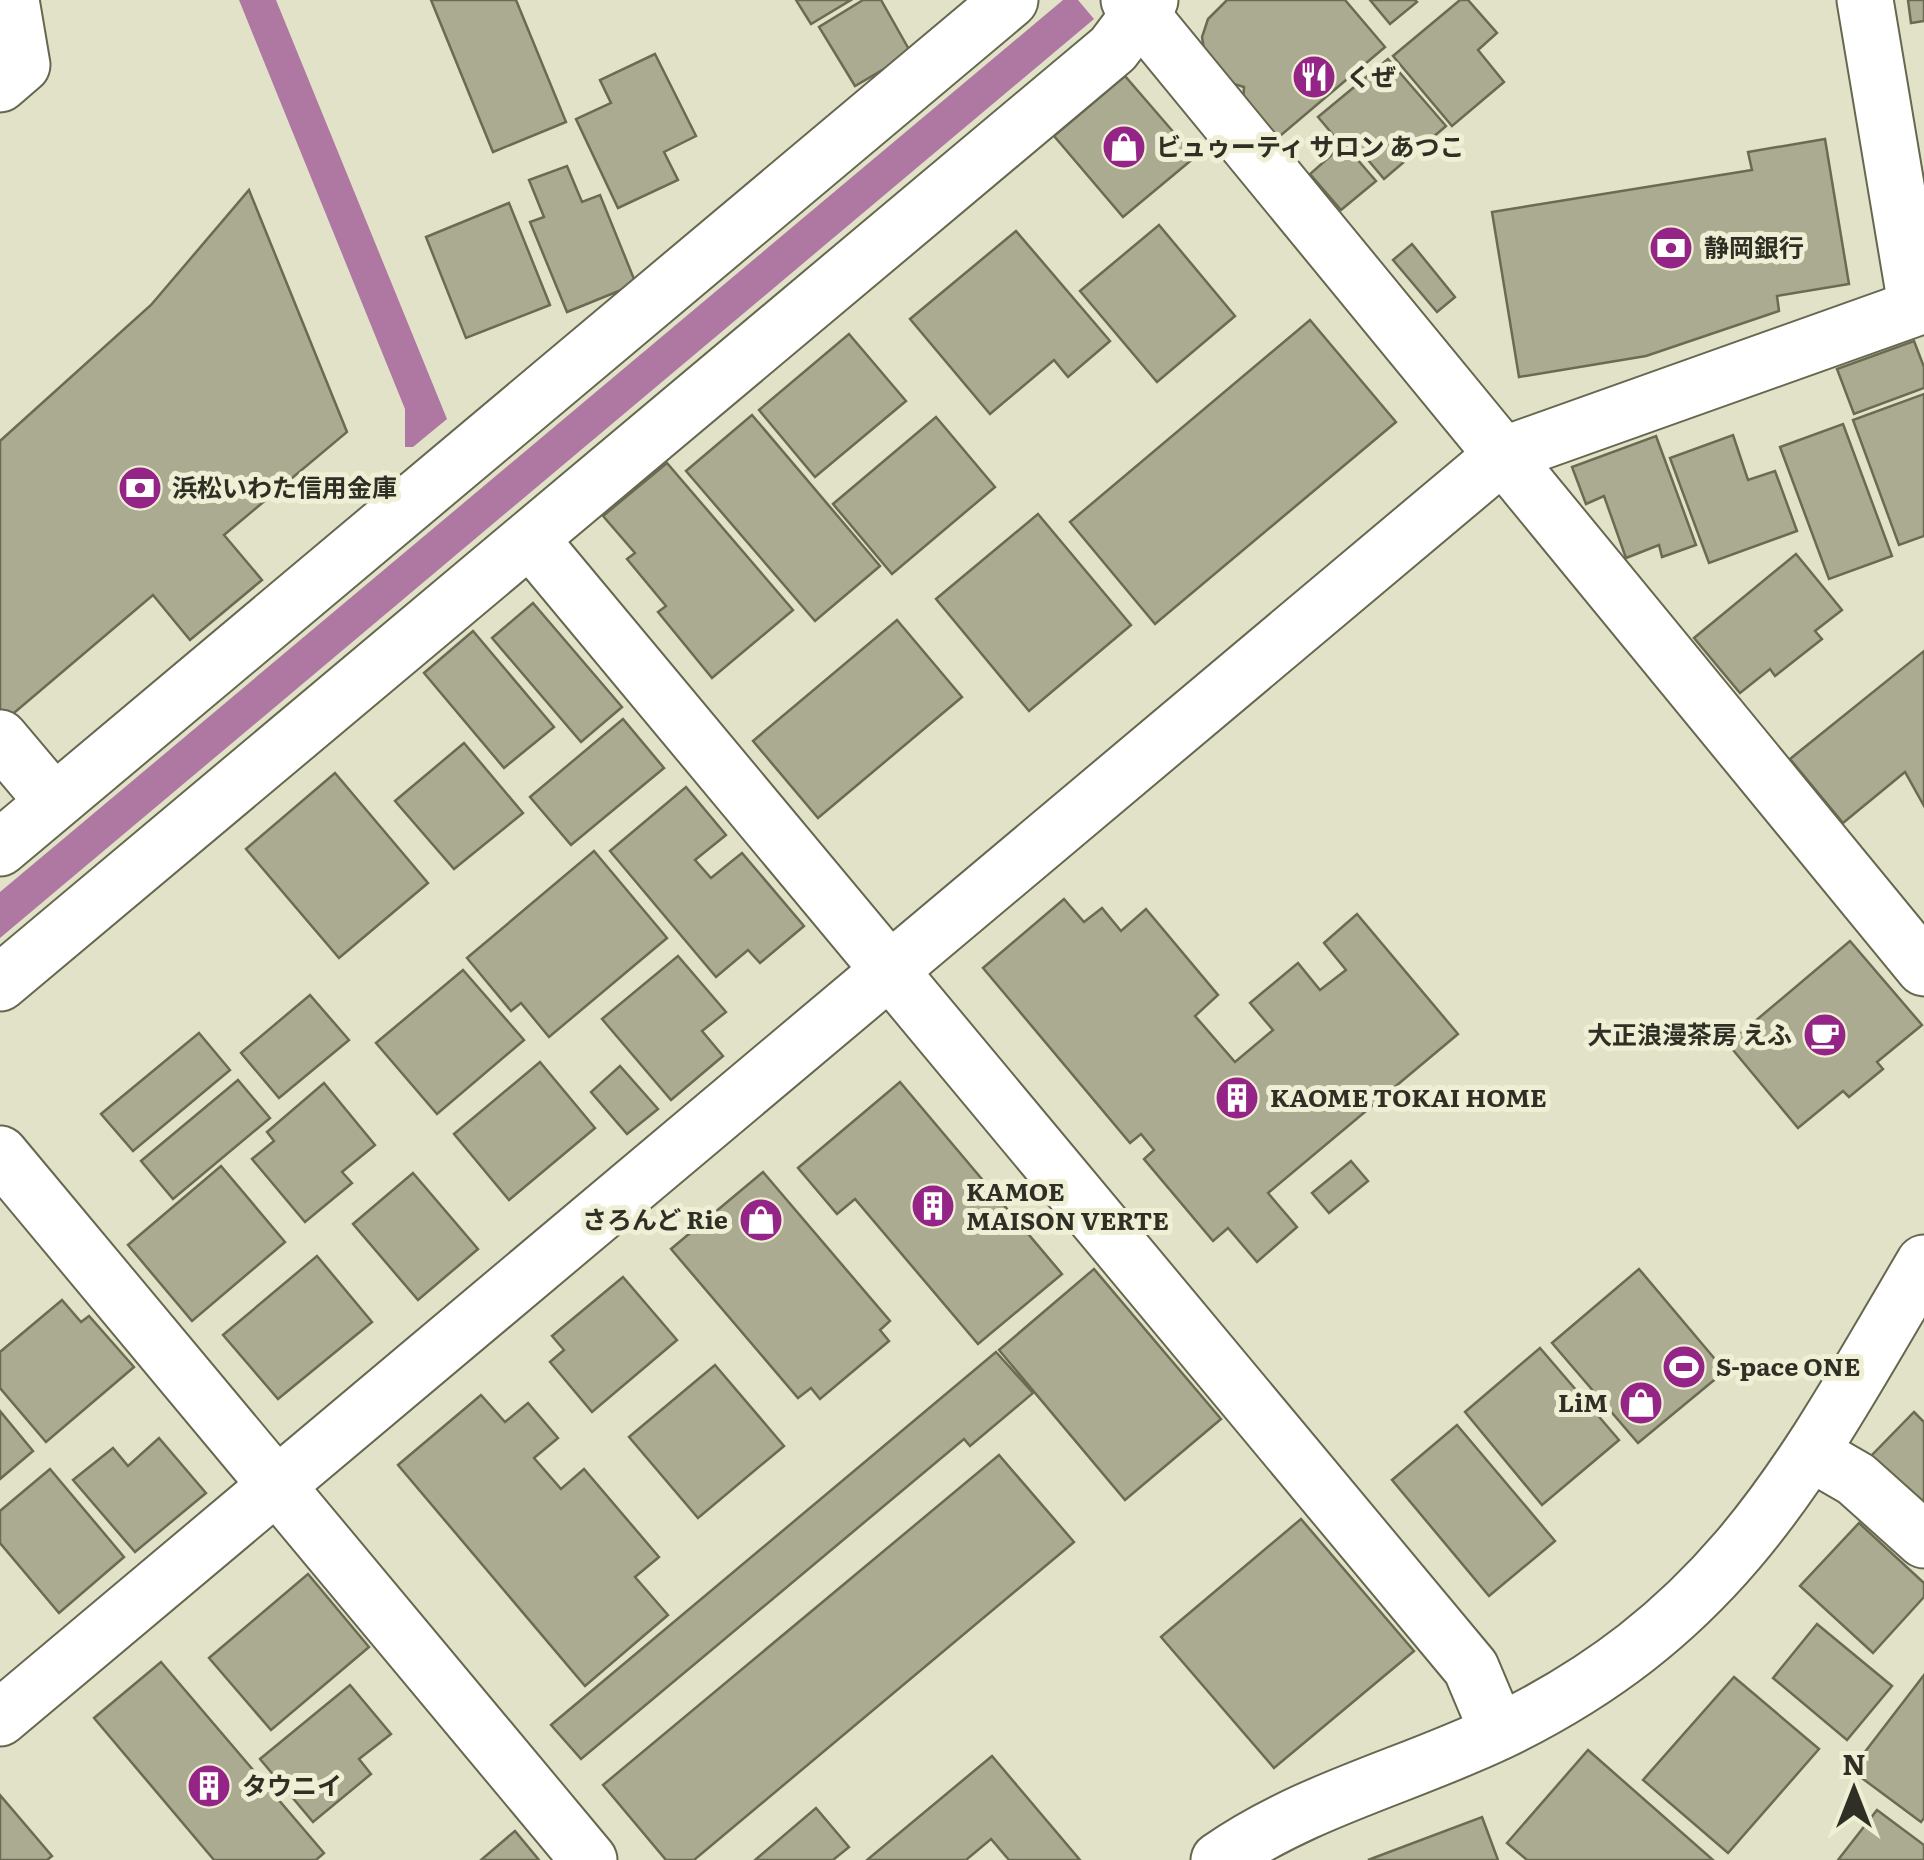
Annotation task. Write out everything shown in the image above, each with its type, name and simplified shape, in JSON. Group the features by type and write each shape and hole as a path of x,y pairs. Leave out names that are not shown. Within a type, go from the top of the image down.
{"street":[{"path":"0,84 22,66 11,0"},
{"path":"0,848 1010,0"},
{"path":"0,1718 1503,455 1920,305 1865,0"},
{"path":"0,983 1113,49 1140,5 1924,968"},
{"path":"530,539 1471,1668 1498,1732"},
{"path":"0,738 54,802"},
{"path":"0,1154 589,1860"},
{"path":"1219,1860 1257,1834 1304,1811 1498,1732 1565,1698 1675,1618 1735,1557 1811,1453 1924,1262"},
{"path":"1811,1453 1856,1479 1924,1540"}],"shaded area":[{"path":"239,0 276,0 447,419 413,447 405,447 405,409"},
{"path":"1063,0 1078,0 1094,19 0,938 0,892"}],"building":[{"path":"431,0 516,0 566,122 493,152"},
{"path":"796,0 851,0 811,24"},
{"path":"863,0 881,0 911,53 855,86 819,27"},
{"path":"1227,0 1345,0 1385,47 1274,141 1243,105 1244,87 1227,82 1205,55 1202,37 1208,19"},
{"path":"1370,0 1415,0 1417,2 1390,24"},
{"path":"1460,0 1468,0 1497,33 1478,50 1504,82 1452,126 1393,56"},
{"path":"1908,0 1924,0 1924,21 1911,23"},
{"path":"655,54 696,136 664,152 678,180 618,208 576,119 611,103 600,80"},
{"path":"1388,59 1446,126 1384,179 1348,136 1340,143 1318,117"},
{"name":"ビュゥーティ サロン あつこ","path":"1125,76 1195,157 1123,217 1054,136"},
{"name":"静岡銀行","path":"1825,139 1849,284 1777,296 1779,311 1646,356 1519,377 1492,212 1752,170 1748,152"},
{"path":"1344,144 1376,181 1341,210 1310,174"},
{"path":"567,166 582,202 600,195 636,284 567,312 530,222 544,217 529,180"},
{"name":"浜松いわた信用金庫","path":"249,190 347,432 224,535 262,580 190,640 153,595 8,718 0,709 0,441 151,305"},
{"path":"509,203 550,305 466,338 426,237"},
{"path":"1159,225 1235,316 1157,382 1080,291"},
{"path":"1016,231 1110,341 1068,377 1054,360 990,414 910,319"},
{"path":"1412,244 1455,297 1437,312 1393,260"},
{"path":"1310,320 1396,422 1155,624 1070,522"},
{"path":"849,334 906,401 815,477 759,410"},
{"path":"1914,341 1924,367 1924,388 1854,414 1837,369"},
{"path":"1924,394 1924,536 1899,545 1853,420"},
{"path":"752,415 880,566 815,621 686,471"},
{"path":"936,417 995,487 892,574 833,504"},
{"path":"1843,424 1892,556 1829,579 1780,447"},
{"path":"1733,435 1748,480 1775,471 1797,531 1709,563 1670,458"},
{"path":"1656,436 1696,545 1662,557 1659,545 1626,558 1604,496 1586,504 1572,467"},
{"path":"667,463 793,610 712,678 658,612 666,606 627,559 635,553 603,516"},
{"path":"1038,514 1131,625 1029,711 936,599"},
{"path":"1796,554 1842,610 1815,631 1822,639 1775,676 1770,669 1740,693 1694,638"},
{"path":"533,603 622,707 581,742 492,638"},
{"path":"897,620 962,697 818,818 753,741"},
{"path":"473,631 554,727 504,768 424,673"},
{"path":"1924,651 1924,806 1905,772 1843,823 1790,759"},
{"path":"623,719 664,768 571,845 530,797"},
{"path":"464,743 523,813 454,869 395,801"},
{"path":"335,773 428,883 339,958 246,849"},
{"path":"686,787 726,835 695,860 711,878 742,853 804,926 760,963 748,950 716,977 610,851"},
{"path":"594,851 667,938 549,1037 521,1003 511,1011 467,958"},
{"name":"KAOME TOKAI HOME","path":"1064,899 1084,922 1102,908 1121,931 1146,909 1218,995 1195,1016 1235,1062 1273,1030 1250,1003 1298,963 1320,990 1346,970 1324,943 1357,914 1458,1034 1268,1193 1297,1227 1257,1262 1228,1228 1213,1241 1144,1159 1154,1150 1141,1134 1130,1143 983,968"},
{"name":"大正浪漫茶房 えふ","path":"1850,941 1922,1025 1877,1062 1883,1069 1849,1097 1843,1091 1798,1128 1728,1044"},
{"path":"678,956 726,1012 702,1031 723,1056 671,1100 602,1019"},
{"path":"463,970 524,1040 437,1114 376,1043"},
{"path":"310,995 349,1040 279,1098 241,1053"},
{"path":"199,1033 230,1070 133,1151 101,1114"},
{"path":"540,1062 595,1128 509,1200 454,1134"},
{"path":"620,1066 658,1109 627,1134 591,1092"},
{"path":"238,1080 270,1118 173,1199 141,1161"},
{"name":"KAMOE MAISON VERTE","path":"900,1082 1062,1274 978,1344 855,1199 837,1214 798,1168"},
{"path":"324,1083 375,1145 342,1172 352,1183 305,1222 252,1159 274,1141 267,1132"},
{"path":"1351,1161 1368,1181 1329,1213 1312,1193"},
{"path":"221,1166 285,1242 192,1321 128,1245"},
{"path":"763,1172 890,1321 880,1330 889,1341 820,1399 811,1388 798,1398 671,1249"},
{"path":"413,1173 478,1249 418,1300 353,1224"},
{"path":"317,1256 372,1322 278,1399 223,1335"},
{"path":"1094,1269 1221,1419 1125,1500 999,1350"},
{"path":"1639,1269 1725,1371 1638,1443 1552,1343"},
{"path":"623,1277 677,1340 592,1412 550,1362 564,1350 552,1336"},
{"path":"62,1300 81,1322 89,1316 134,1367 46,1442 0,1388 0,1352"},
{"path":"1540,1348 1619,1440 1542,1505 1465,1412"},
{"path":"996,1352 1033,1393 970,1446 964,1439 581,1759 551,1725"},
{"path":"715,1365 784,1446 698,1518 629,1437"},
{"path":"481,1395 505,1422 528,1403 558,1438 534,1458 561,1489 584,1469 659,1557 635,1577 668,1615 585,1686 398,1465"},
{"path":"0,1411 33,1451 0,1479"},
{"path":"1914,1412 1924,1422 1924,1509 1871,1456"},
{"path":"1457,1425 1555,1541 1489,1596 1392,1480"},
{"path":"159,1438 206,1493 135,1552 73,1480 113,1448 128,1466"},
{"path":"999,1455 1074,1542 694,1860 666,1860 603,1785"},
{"path":"50,1469 124,1557 59,1613 0,1543 0,1511"},
{"path":"1301,1519 1414,1651 1274,1768 1161,1637"},
{"path":"1859,1523 1924,1583 1924,1597 1873,1653 1800,1586"},
{"path":"308,1574 369,1647 271,1730 209,1658"},
{"path":"1817,1624 1892,1686 1847,1740 1773,1678"},
{"name":"タウニイ","path":"161,1662 324,1853 316,1860 214,1860 94,1718"},
{"path":"1924,1675 1924,1818 1921,1822 1851,1770"},
{"path":"1734,1677 1819,1749 1728,1853 1643,1780"},
{"path":"350,1685 391,1734 359,1759 371,1774 313,1822 260,1759"},
{"path":"1588,1750 1713,1860 1527,1860 1507,1843"},
{"path":"992,1756 1080,1860 1009,1860 991,1839 966,1860 867,1860"},
{"path":"0,1795 52,1856 47,1860 0,1860"},
{"path":"816,1808 849,1847 833,1860 755,1860"},
{"path":"1877,1810 1924,1845 1924,1860 1838,1860"},
{"path":"1482,1817 1498,1860 1368,1860"},
{"path":"515,1831 539,1860 481,1860"}],"place":[{"name":"くぜ","path":"1314,77"},
{"name":"ビュゥーティ サロン あつこ","path":"1124,147"},
{"name":"静岡銀行","path":"1671,248"},
{"name":"浜松いわた信用金庫","path":"140,488"},
{"name":"大正浪漫茶房 えふ","path":"1825,1035"},
{"name":"KAOME TOKAI HOME","path":"1237,1098"},
{"name":"KAMOE MAISON VERTE","path":"933,1206"},
{"name":"さろんど Rie","path":"761,1220"},
{"name":"S-pace ONE","path":"1684,1367"},
{"name":"LiM","path":"1641,1403"},
{"name":"タウニイ","path":"209,1786"}]}
